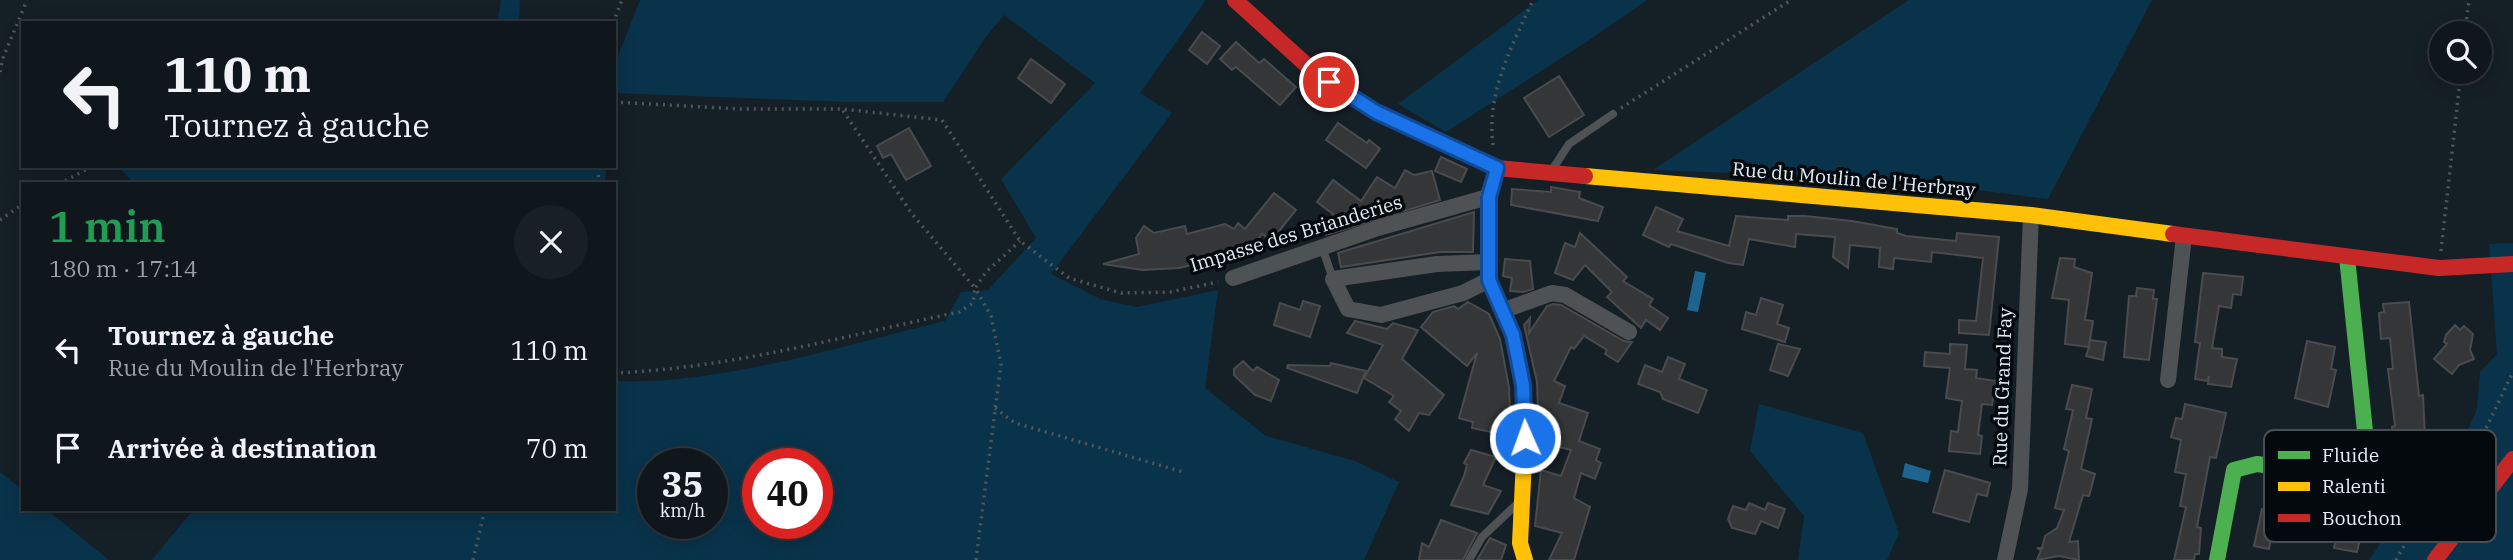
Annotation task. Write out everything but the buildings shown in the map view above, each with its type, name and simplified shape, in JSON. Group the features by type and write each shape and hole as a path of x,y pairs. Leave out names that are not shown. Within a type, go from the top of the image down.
{"street":[{"name":"Rue du Moulin de l'Herbray","path":"1238,2 1312,70 1346,94 1376,112 1497,168 1548,175 2031,215 2439,268 2513,264"},
{"path":"1497,168 1489,197 1489,280 1513,335 1523,385 1525,438 1520,543 1525,560"},
{"name":"Impasse des Brianderies","path":"1233,278 1322,247 1489,197"},
{"name":"Rue du Grand Fay","path":"2005,560 2020,489 2031,215"},
{"path":"2168,380 2184,236"},
{"path":"2347,257 2365,430"},
{"path":"1489,262 1437,264 1333,279 1348,309 1381,315 1463,293 1489,280"},
{"path":"1502,311 1552,293 1565,295 1629,332"},
{"path":"2496,481 2513,459"},
{"path":"2217,560 2234,470 2257,464 2264,465"},
{"path":"2435,560 2449,542"}],"lane":[{"path":"1548,175 1569,144 1613,114"},
{"path":"1322,247 1333,279"},
{"path":"1469,560 1482,537 1520,501"}],"path":[{"path":"0,72 2,58 27,0"},
{"path":"614,21 622,0"},
{"path":"1497,168 1491,130 1494,97 1503,66 1533,0"},
{"path":"1613,114 1790,0"},
{"path":"2466,21 2469,0"},
{"path":"2439,268 2460,84"},
{"path":"616,102 740,109 842,109 912,214 975,288 991,316 1001,364 976,560"},
{"name":"Impasse des Brianderies","path":"842,109 942,120 1020,242 1069,278 1121,293 1170,292 1233,278"},
{"path":"63,182 89,168"},
{"path":"0,220 21,205"},
{"path":"616,373 668,371 726,363 959,312 973,303 975,288 986,272 1020,242"},
{"path":"2485,430 2513,372"},
{"path":"995,408 1015,423 1183,472"},
{"path":"473,560 485,511"},
{"path":"2396,560 2406,542"}],"shaded area":[{"path":"501,0 520,0 519,21 497,21"},
{"path":"640,0 1206,0 1140,93 1172,113 1051,274 1100,299 1137,307 1218,290 1205,388 1266,436 1355,461 1399,482 1364,560 152,560 192,511 616,511 616,381 654,381 737,371 945,321 961,292 988,290 1036,238 1001,179 1095,83 1004,15 985,38 943,102 848,102 616,93 616,61"},
{"path":"1538,0 1647,0 1446,132 1398,104"},
{"path":"1909,0 2152,0 2048,199 1889,179 1653,170"},
{"path":"120,168 606,168 605,182 132,182"},
{"path":"2513,243 2513,560 2369,560 2381,542 2496,542 2496,430 2468,430 2477,409 2480,372 2497,354 2489,244"},
{"path":"1695,271 1706,273 1698,312 1687,310"},
{"path":"1759,404 1863,433 1899,533 1887,560 1798,560 1804,516 1750,451"},
{"path":"1905,463 1931,471 1928,483 1902,477"},
{"path":"0,472 21,488 21,511 48,511 109,560 0,560"}],"traffic: fast":[{"path":"2347,257 2365,430"},
{"path":"2217,560 2234,470 2257,464 2264,465"}],"traffic: slow":[{"path":"1497,168 1488,197 1489,280 1513,335 1523,385 1525,438 1520,543 1525,560"},
{"path":"1585,176 2031,215 2173,234"}],"traffic: jam":[{"path":"1235,0 1312,70 1376,112 1497,168 1585,176"},
{"path":"2173,234 2439,268 2513,264"},
{"path":"2496,481 2513,459"},
{"path":"2435,560 2449,542"}],"route":[{"path":"1329,82 1376,112 1497,168 1489,197 1489,280 1513,335 1523,385 1525,438"}]}
